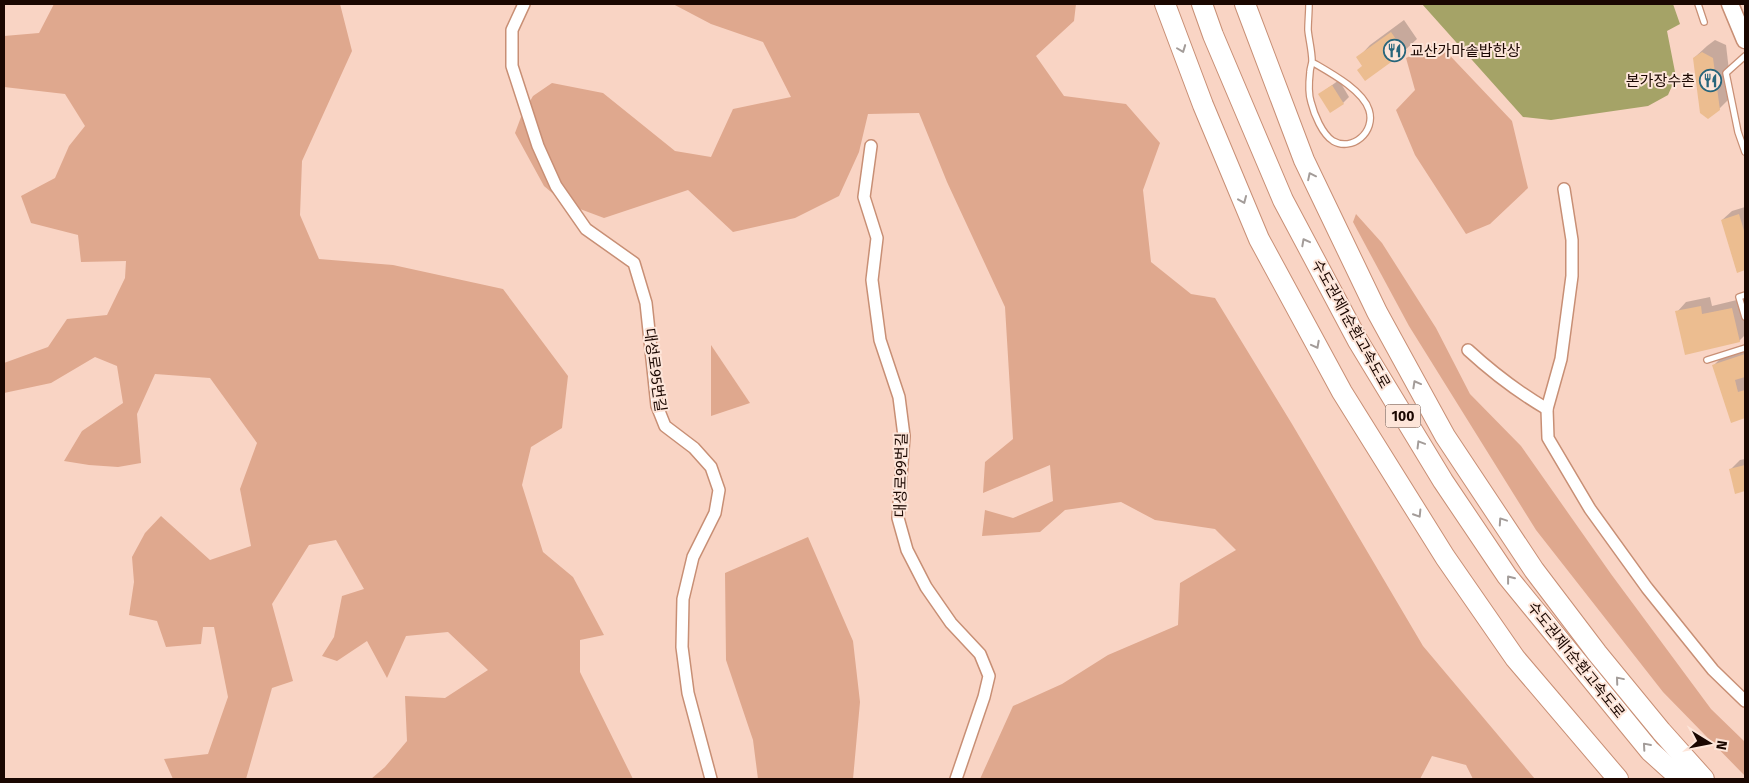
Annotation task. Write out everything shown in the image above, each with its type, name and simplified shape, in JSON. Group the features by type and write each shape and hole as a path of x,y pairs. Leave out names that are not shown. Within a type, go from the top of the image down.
{"highway":[{"name":"100","path":"1165,4 1203,105 1259,239 1342,392 1445,557 1515,658 1618,779"},
{"name":"수도권제1순환고속도로","path":"1202,4 1213,36 1283,200 1358,341 1443,482 1519,591 1650,751 1682,779"},
{"name":"수도권제1순환고속도로","path":"1245,4 1304,160 1376,312 1445,436 1534,570 1591,646 1661,731 1704,779"}],"street":[{"name":"대성로95번길","path":"524,4 512,30 512,66 538,146 556,186 586,229 634,263 646,303 657,406 664,426 694,448 711,467 719,490 715,513 693,557 683,599 682,647 688,693 711,779"},
{"path":"1730,4 1745,40"},
{"name":"대성로99번길","path":"870,146 864,197 877,238 872,280 880,340 899,397 904,436 898,518 907,550 926,587 951,622 980,654 989,676 984,698 956,779"},
{"path":"1564,189 1572,240 1572,276 1562,359 1547,409 1548,438 1590,510 1647,588 1713,670 1745,701"},
{"path":"1468,350 1522,394 1547,409"}],"lane":[{"path":"1309,4 1308,28 1312,62 1309,86 1310,102 1324,133 1334,141 1343,144 1356,142 1367,134 1370,123 1369,110 1358,94 1342,79 1312,62"},
{"path":"1698,4 1704,22"},
{"path":"1745,56 1726,73 1738,132 1745,152"},
{"path":"1745,295 1740,297 1745,317"},
{"path":"1707,360 1745,348"}],"shaded area":[{"path":"54,4 340,4 352,51 302,161 300,215 319,259 393,265 503,289 568,376 562,428 531,447 522,485 543,552 573,577 604,635 580,640 580,672 633,779 371,779 385,767 407,741 405,696 445,698 488,670 448,632 406,636 387,678 367,641 337,661 322,656 334,637 342,596 364,589 336,540 309,545 272,604 293,681 272,688 246,779 173,779 164,759 208,754 228,697 214,627 203,627 201,644 166,647 157,621 129,615 134,582 132,557 145,533 161,516 210,560 251,546 240,489 257,443 210,378 155,374 137,414 141,463 118,467 64,461 82,431 123,403 117,366 95,357 51,383 4,393 4,363 48,347 67,319 107,315 125,278 126,261 81,262 78,235 31,223 21,196 55,178 69,146 85,126 65,94 4,87 4,36 39,33"},
{"path":"673,4 1076,4 1074,21 1036,56 1064,96 1126,104 1160,143 1143,190 1151,262 1191,294 1215,298 1423,646 1535,779 1473,779 1466,765 1432,756 1420,779 980,779 1013,706 1062,684 1108,655 1178,625 1180,583 1236,550 1215,529 1155,520 1121,502 1065,510 1040,532 982,536 985,510 1013,518 1053,501 1050,465 983,493 985,462 1013,439 1005,307 947,182 919,113 868,114 859,152 839,196 795,218 733,232 688,190 604,218 564,203 544,186 515,133 521,117 533,96 552,83 603,93 675,151 711,157 733,109 791,97 763,42 711,24"},
{"path":"1422,4 1673,4 1680,24 1667,31 1676,77 1668,95 1648,106 1551,120 1523,117"},
{"path":"1438,43 1512,121 1528,188 1490,224 1466,234 1415,155 1396,110 1415,90 1406,58"},
{"path":"1356,214 1382,243 1436,328 1470,394 1521,446 1611,574 1711,709 1745,742 1745,776 1663,692 1536,530 1409,326 1353,222"},
{"path":"711,345 750,403 711,416"},
{"path":"808,537 853,641 860,702 853,779 758,779 753,740 726,660 725,573"}],"building":[{"path":"1391,32 1405,52 1365,81 1357,70 1362,66 1356,57"},
{"path":"1702,52 1713,58 1720,110 1708,119 1700,113 1693,58"},
{"path":"1332,85 1344,104 1330,113 1318,94"},
{"path":"1739,214 1745,234 1745,270 1737,273 1721,220"},
{"path":"1701,306 1702,314 1732,308 1740,342 1685,355 1675,311"},
{"path":"1745,354 1745,377 1735,380 1738,392 1745,390 1745,418 1731,423 1712,365"},
{"path":"1745,465 1745,491 1735,494 1729,469"}],"place":[{"name":"교산가마솥밥한상","path":"1394,51"},
{"name":"본가장수촌","path":"1711,81"}]}
